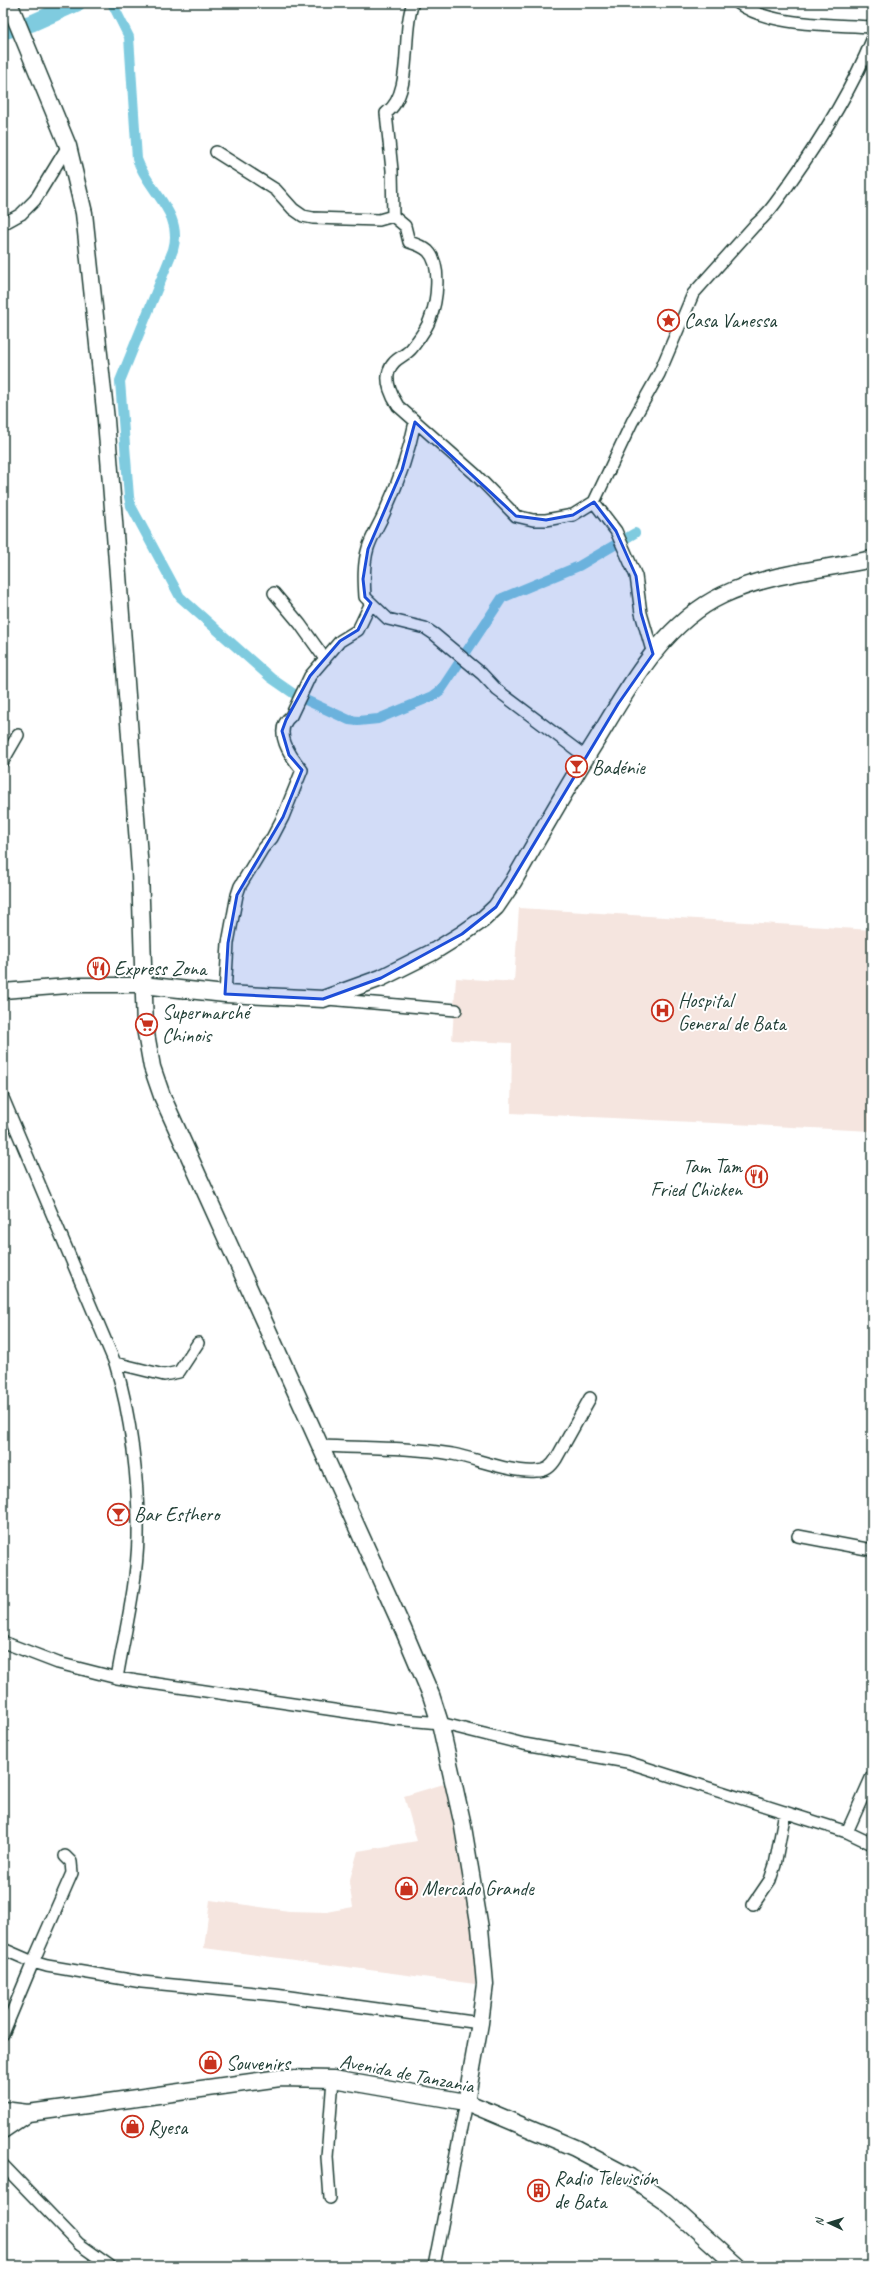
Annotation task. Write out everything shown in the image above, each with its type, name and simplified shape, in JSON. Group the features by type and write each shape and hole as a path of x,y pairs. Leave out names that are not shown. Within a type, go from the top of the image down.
{"main road":[{"path":"9,3 68,146 84,213 107,428 140,870 143,986 146,1035 152,1067 162,1096 403,1629 431,1695 440,1723 462,1821 480,1928 485,1984 480,2023 466,2102"},
{"path":"143,986 226,994 323,999 381,978 433,952 482,920 496,907 507,892 618,704 653,654 692,612 722,595 747,585 819,568 872,559"},
{"name":"Avenida de Tanzania","path":"3,2110 28,2113 280,2078 333,2079 466,2102 575,2148 630,2177 665,2201 737,2265"},
{"name":"Avenida de Tanzania","path":"3,2130 28,2113"}],"street":[{"path":"413,3 400,93 393,108 386,114 392,170 393,216 405,226 409,242 422,246 429,252 437,268 436,291 430,320 411,349 394,361 388,372 392,396 398,406 475,474 516,516 533,520 552,519 573,515 594,502 632,422 659,374 693,294 754,226 765,217 791,181 821,138 863,63 872,40"},
{"path":"738,3 751,12 760,15 808,23 872,27"},
{"path":"3,224 22,214 35,200 68,146"},
{"path":"216,152 276,190 288,204 303,216 313,218 379,220 393,216"},
{"path":"415,422 411,443 402,470 368,549 363,579 365,597 388,619 425,628 469,663 497,690 586,757"},
{"path":"594,502 616,531 625,548 636,576 641,612 653,654"},
{"path":"274,593 300,624 325,659"},
{"path":"226,994 229,936 234,906 240,886 280,824 302,770 289,755 282,731 286,720 304,692 305,684 340,641 358,630 371,603"},
{"path":"3,761 18,735"},
{"path":"3,991 81,985 143,986"},
{"path":"323,999 456,1010"},
{"path":"3,1098 115,1363 125,1394 134,1456 138,1537 134,1578 117,1678"},
{"path":"115,1363 164,1375 171,1374 179,1372 198,1343"},
{"path":"321,1446 427,1451 453,1454 521,1470 545,1470 551,1466 556,1459 590,1398"},
{"path":"798,1536 872,1550"},
{"path":"3,1642 58,1663 117,1678 395,1719 440,1723 524,1744 627,1762 847,1832 872,1844"},
{"path":"847,1832 872,1776"},
{"path":"753,1905 770,1880 784,1812"},
{"path":"3,2034 72,1873 71,1862 65,1856"},
{"path":"3,1949 33,1962 52,1967 142,1982 275,1995 480,2023"},
{"path":"330,2198 327,2144 333,2079"},
{"path":"434,2266 466,2102"},
{"path":"3,2165 79,2244 110,2266"}],"highlighted area":[{"path":"415,422 516,516 546,520 573,515 594,502 616,531 636,576 641,613 653,654 618,704 496,907 462,934 381,978 323,999 225,994 228,943 237,895 283,817 302,770 289,755 282,731 286,720 310,676 340,641 358,630 371,603 365,597 363,579 368,549 402,470"}],"shaded area":[{"name":"Hospital General de Bata","path":"519,908 872,930 872,1131 511,1113 512,1043 452,1040 456,978 514,982"},
{"name":"Mercado Grande","path":"447,1783 474,1943 475,1984 204,1948 210,1900 289,1911 326,1912 353,1907 349,1883 358,1851 417,1841 404,1796"}],"waterway":[{"path":"3,31 32,23 77,3"},
{"path":"112,3 129,37 137,159 142,171 169,213 174,224 175,237 173,250 120,381 129,497 131,506 180,597 271,678 297,696 349,720 358,721 378,719 433,696 441,690 502,598 579,566 635,533"}],"place":[{"name":"Casa Vanessa","path":"668,320"},
{"name":"Badénie","path":"577,767"},
{"name":"Express Zona","path":"98,968"},
{"name":"Hospital General de Bata","path":"663,1011"},
{"name":"Supermarché Chinois","path":"146,1024"},
{"name":"Tam Tam Fried Chicken","path":"757,1177"},
{"name":"Bar Esthero","path":"119,1514"},
{"name":"Mercado Grande","path":"407,1888"},
{"name":"Souvenirs","path":"211,2063"},
{"name":"Ryesa","path":"133,2127"},
{"name":"Radio Televisión de Bata","path":"538,2190"}]}
